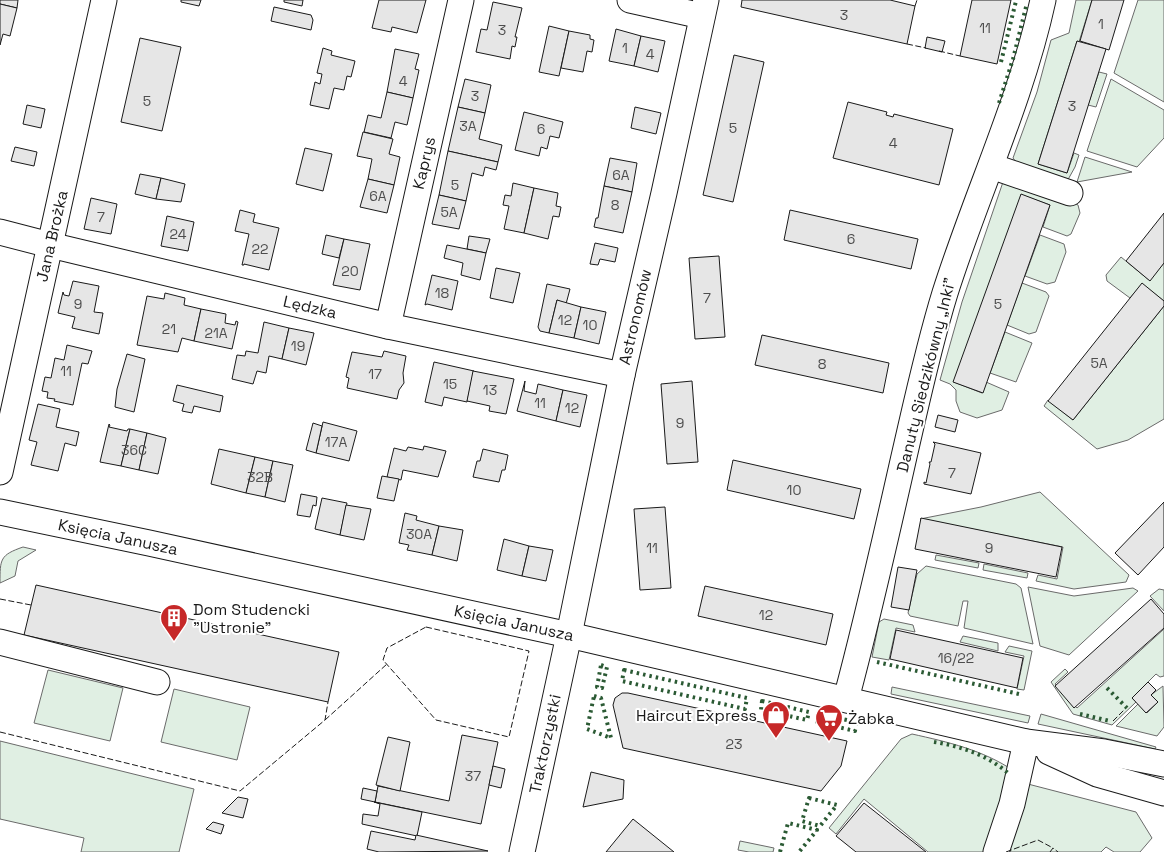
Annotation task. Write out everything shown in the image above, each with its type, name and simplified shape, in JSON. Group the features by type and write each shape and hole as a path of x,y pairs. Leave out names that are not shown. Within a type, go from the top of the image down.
{"street":[{"name":"Jana Brożka","path":"0,472 104,0"},
{"name":"Kaprys","path":"388,326 461,0"},
{"path":"630,0 704,8"},
{"name":"Danuty Siedzikówny „Inki”","path":"846,700 926,358 962,241 1024,73 1043,0"},
{"name":"Astronomów","path":"569,635 622,375 704,8"},
{"path":"991,166 1070,193"},
{"name":"Lędzka","path":"0,232 50,246 388,326 622,375"},
{"name":"Księcia Janusza","path":"0,512 569,635 1026,742 1104,752 1164,764"},
{"name":"Traktorzystki","path":"522,852 569,635"},
{"path":"0,642 157,682"},
{"path":"996,852 1012,804 1026,742"},
{"name":"Księcia Janusza","path":"1026,742 1097,774 1164,793"}],"green space":[{"path":"1076,0 1092,0 1038,164 1067,173 1074,153 1079,155 1065,185 1023,171 1013,158 1037,92 1051,40 1069,33"},
{"path":"1138,0 1164,0 1164,102 1114,73"},
{"path":"1099,72 1107,74 1096,107 1088,105"},
{"path":"1111,79 1164,110 1164,138 1137,167 1087,151"},
{"path":"1085,157 1132,172 1077,182"},
{"path":"1003,182 1067,198 1078,205 1080,213 1071,234 1067,236 1043,227 1050,205 1022,195 954,382 982,393 986,382 1009,392 1002,410 977,418 960,412 956,401 956,390 950,384 940,380 962,302"},
{"path":"1040,235 1064,244 1066,252 1055,282 1047,284 1025,276"},
{"path":"1121,257 1149,280 1164,263 1164,301 1142,284 1130,298 1107,281 1106,275"},
{"path":"1022,283 1046,292 1049,296 1036,332 1029,334 1007,325"},
{"path":"1164,306 1164,419 1128,440 1097,449 1044,406 1048,400 1073,420"},
{"path":"1005,332 1032,343 1016,382 990,373"},
{"path":"1040,492 1129,575 1126,582 1074,589 1036,581 1038,575 1057,579 1063,547 920,519 981,507"},
{"path":"23,547 36,550 18,561 15,576 0,583 0,568 3,559 10,553"},
{"path":"936,555 979,563 978,568 935,560"},
{"path":"984,564 1028,573 1027,578 983,570"},
{"path":"926,566 1016,584 1021,588 1033,644 964,628 968,601 963,601 958,626 910,616 908,613 917,574"},
{"path":"1028,587 1074,596 1133,588 1138,591 1069,655 1040,646"},
{"path":"1159,589 1164,590 1164,611 1150,596"},
{"path":"884,619 913,625 915,632 896,628 889,660 872,657 879,622"},
{"path":"1164,629 1164,676 1160,677 1156,674 1132,698 1136,702 1112,725 1073,714 1051,682 1065,669 1068,672 1055,684 1077,708"},
{"path":"963,636 998,643 998,651 960,642"},
{"path":"1009,646 1032,651 1024,690 1017,689 1024,656 1005,652"},
{"path":"48,670 123,688 110,741 34,723"},
{"path":"1163,686 1164,727 1157,736 1116,726 1138,704 1147,713 1158,702 1151,695"},
{"path":"892,687 1030,716 1028,723 891,694"},
{"path":"174,689 250,707 237,760 161,742"},
{"path":"1041,714 1156,747 1155,749 1038,724"},
{"path":"912,734 978,752 1014,771 987,852 928,852 864,799 836,834 829,828 901,739"},
{"path":"0,741 194,789 179,852 81,852 84,838 0,819"},
{"path":"1024,783 1136,812 1152,838 1140,852 1114,852 1106,847 1101,852 1004,852"},
{"path":"740,841 774,848 773,852 738,850"}],"building":[{"path":"0,0 18,0 17,8 0,4"},
{"path":"181,0 201,0 199,6 181,2"},
{"path":"284,0 303,0 302,6 284,2"},
{"path":"379,0 426,0 417,33 392,27 391,32 372,28"},
{"path":"742,0 890,0 915,6 907,44 741,7"},
{"path":"972,0 1011,0 997,64 960,56"},
{"path":"1092,0 1124,0 1109,50 1080,41"},
{"path":"493,2 522,8 515,37 517,37 515,47 512,46 510,59 476,52 481,29 487,30"},
{"path":"0,4 17,8 10,36 3,34 0,45"},
{"path":"274,7 311,15 313,20 311,30 271,21"},
{"path":"549,26 569,31 559,76 539,72"},
{"path":"616,29 641,36 634,66 609,61"},
{"path":"569,31 590,35 590,39 594,40 592,52 587,51 583,72 561,68"},
{"path":"641,36 665,41 658,72 634,66"},
{"path":"927,37 945,41 942,52 925,48"},
{"path":"140,38 181,47 162,131 121,122"},
{"path":"1077,41 1106,49 1067,173 1038,164"},
{"path":"323,48 332,51 331,55 355,61 351,77 347,76 344,90 334,88 329,109 310,105 315,82 320,84 322,74 317,73"},
{"path":"395,49 419,54 415,69 419,70 413,98 387,92"},
{"path":"734,55 764,62 733,202 703,195"},
{"path":"465,79 491,85 485,113 458,107"},
{"path":"387,92 413,98 407,125 395,122 391,138 364,132 368,115 381,118"},
{"path":"848,102 887,112 886,115 893,117 894,114 953,129 939,185 833,158"},
{"path":"27,105 45,109 41,128 23,124"},
{"path":"458,107 485,113 479,139 502,145 498,162 448,151"},
{"path":"635,107 661,113 656,134 631,128"},
{"path":"524,112 563,122 559,138 550,136 547,149 541,147 539,156 515,150"},
{"path":"363,132 393,139 389,154 400,157 394,185 368,179 372,159 357,156"},
{"path":"15,147 37,152 34,166 11,161"},
{"path":"305,148 332,154 323,191 296,184"},
{"path":"448,151 498,162 496,170 485,167 483,176 472,173 466,201 439,195"},
{"path":"610,158 637,163 632,192 604,186"},
{"path":"140,174 161,178 156,199 135,194"},
{"path":"161,178 185,184 181,202 156,199"},
{"path":"368,179 394,185 387,213 360,207"},
{"path":"513,183 534,188 524,233 504,229 509,206 503,205 505,195 511,196"},
{"path":"604,186 632,192 623,233 594,227 596,218 598,218"},
{"path":"534,188 558,193 556,206 561,207 559,217 553,216 548,239 524,233"},
{"path":"1021,194 1050,205 983,393 953,382"},
{"path":"439,195 466,201 459,229 432,224"},
{"path":"91,198 117,204 111,234 84,229"},
{"path":"240,210 255,214 253,222 279,228 269,270 242,265 249,234 235,231"},
{"path":"790,210 918,239 911,269 784,240"},
{"path":"1164,213 1164,263 1150,281 1126,261"},
{"path":"167,216 194,222 188,251 161,246"},
{"path":"326,235 344,239 339,258 322,254"},
{"path":"469,236 490,239 486,253 467,249"},
{"path":"344,239 370,244 360,290 333,285"},
{"path":"595,243 618,248 615,262 600,259 598,265 590,264"},
{"path":"447,245 486,253 480,280 461,275 463,263 444,258"},
{"path":"719,256 725,337 695,339 689,258"},
{"path":"496,268 520,273 513,303 490,298"},
{"path":"432,275 458,281 452,310 425,305"},
{"path":"73,281 99,286 94,312 103,313 99,334 72,328 75,317 58,313 63,292 64,295 69,296"},
{"path":"1142,283 1164,301 1164,306 1073,420 1048,401"},
{"path":"547,284 570,289 566,304 557,300 549,333 540,331 538,327"},
{"path":"165,293 185,298 184,305 201,309 194,341 182,338 178,352 137,345 147,296 164,299"},
{"path":"557,300 581,307 574,338 549,333"},
{"path":"581,307 606,312 599,344 574,338"},
{"path":"201,309 226,314 225,323 235,325 236,321 238,322 232,349 194,341"},
{"path":"264,322 289,328 282,359 269,356 266,373 257,371 253,384 232,379 237,355 245,356 246,351 258,353"},
{"path":"289,328 314,333 306,365 282,359"},
{"path":"762,335 889,363 883,393 755,365"},
{"path":"67,345 92,351 88,364 82,363 73,405 47,398 48,392 42,391 45,377 51,378 55,358 64,360"},
{"path":"384,351 406,356 403,373 404,383 399,390 397,399 347,388 349,378 346,377 352,352 382,357"},
{"path":"127,354 145,359 134,412 115,407 117,389"},
{"path":"434,362 474,371 467,402 444,397 442,406 425,402"},
{"path":"473,371 514,379 506,414 489,411 490,406 467,401"},
{"path":"525,381 524,391 536,394 538,384 563,390 556,421 517,411"},
{"path":"692,381 698,462 667,464 661,384"},
{"path":"177,385 223,396 220,412 194,406 192,413 182,411 184,404 173,401"},
{"path":"563,390 587,395 580,427 556,421"},
{"path":"38,404 60,409 56,427 79,432 76,446 65,443 58,471 31,465 37,442 29,440"},
{"path":"938,415 958,420 955,432 935,427"},
{"path":"323,422 357,431 349,461 316,453"},
{"path":"313,423 322,426 316,453 306,450"},
{"path":"109,424 109,427 127,431 130,429 121,466 100,462"},
{"path":"130,429 147,433 139,470 121,466"},
{"path":"147,433 166,438 158,474 139,470"},
{"path":"933,442 981,453 971,494 924,484 924,482 926,483 929,462 931,462 935,444"},
{"path":"424,446 446,451 438,477 403,470 401,480 387,477 394,448 406,451 408,447 423,450"},
{"path":"219,449 255,457 246,493 211,484"},
{"path":"483,449 508,455 505,470 502,470 499,482 473,477 477,461 480,461"},
{"path":"255,457 273,461 265,497 246,493"},
{"path":"733,460 861,489 854,519 727,490"},
{"path":"273,461 293,465 285,502 265,497"},
{"path":"382,476 399,479 394,501 377,498"},
{"path":"301,494 317,497 316,506 313,505 310,517 297,515"},
{"path":"322,498 347,503 340,535 315,529"},
{"path":"1164,502 1164,547 1138,575 1115,553"},
{"path":"346,505 371,509 364,540 340,535"},
{"path":"665,507 671,588 640,590 634,509"},
{"path":"405,513 417,516 416,520 439,526 432,555 407,550 409,545 399,543"},
{"path":"921,518 1062,547 1056,577 915,549"},
{"path":"439,526 463,530 457,561 432,555"},
{"path":"504,539 529,546 522,576 497,570"},
{"path":"529,546 553,550 546,581 522,576"},
{"path":"898,567 917,570 909,610 891,607"},
{"name":"Dom Studencki \"Ustronie\"","path":"36,585 339,652 328,702 24,635"},
{"path":"705,586 833,614 826,645 698,616"},
{"path":"1151,599 1164,614 1164,628 1074,708 1055,686"},
{"path":"896,630 1023,658 1017,688 890,659"},
{"path":"1148,682 1156,690 1151,695 1158,702 1146,713 1132,698"},
{"path":"622,693 847,741 841,766 821,791 623,748 613,705 615,698"},
{"path":"462,735 498,742 481,824 375,802 378,786 449,801"},
{"path":"388,737 410,742 400,791 376,785"},
{"path":"493,766 505,769 501,788 489,785"},
{"path":"591,772 624,780 623,799 583,807"},
{"path":"363,788 377,791 375,802 361,799"},
{"path":"238,797 248,799 243,818 222,813"},
{"path":"374,802 422,812 417,836 362,824 363,814 378,816 380,804"},
{"path":"864,803 926,852 856,852 836,836"},
{"path":"633,819 674,852 606,852"},
{"path":"213,822 224,825 221,834 206,829"},
{"path":"371,831 415,840 416,835 488,851 379,852 367,849"}],"hedge":[{"path":"1001,62 1016,1"},
{"path":"999,103 1013,59 1027,3"},
{"path":"877,662 1019,694"},
{"path":"601,665 607,667 602,688 597,687 601,665"},
{"path":"624,670 747,698 745,709 622,681 624,670"},
{"path":"1107,688 1127,708"},
{"path":"594,696 601,698 611,738 587,729 594,696"},
{"path":"762,701 809,712 807,720 761,710 762,701"},
{"path":"819,714 856,722 855,731 817,722 819,714"},
{"path":"1080,714 1110,721"},
{"path":"934,742 975,753 993,762 1010,775"},
{"path":"809,798 837,805 820,826 802,821 809,798"},
{"path":"780,852 788,823 817,830 799,852"}],"fence":[{"path":"915,6 917,0"},
{"path":"907,44 926,48"},
{"path":"939,51 960,56"},
{"path":"0,599 31,605"},
{"path":"426,627 529,651 509,737 436,720 383,660 387,648 426,627"},
{"path":"325,720 387,664"},
{"path":"0,732 240,791 325,720 328,702"},
{"path":"1113,721 1124,710"},
{"path":"1006,852 1038,840 1053,848"},
{"path":"1050,852 1053,848 1058,852"}],"place":[{"name":"Dom Studencki \"Ustronie\"","path":"174,642"},
{"name":"Haircut Express","path":"776,739"},
{"name":"Żabka","path":"829,742"}]}
